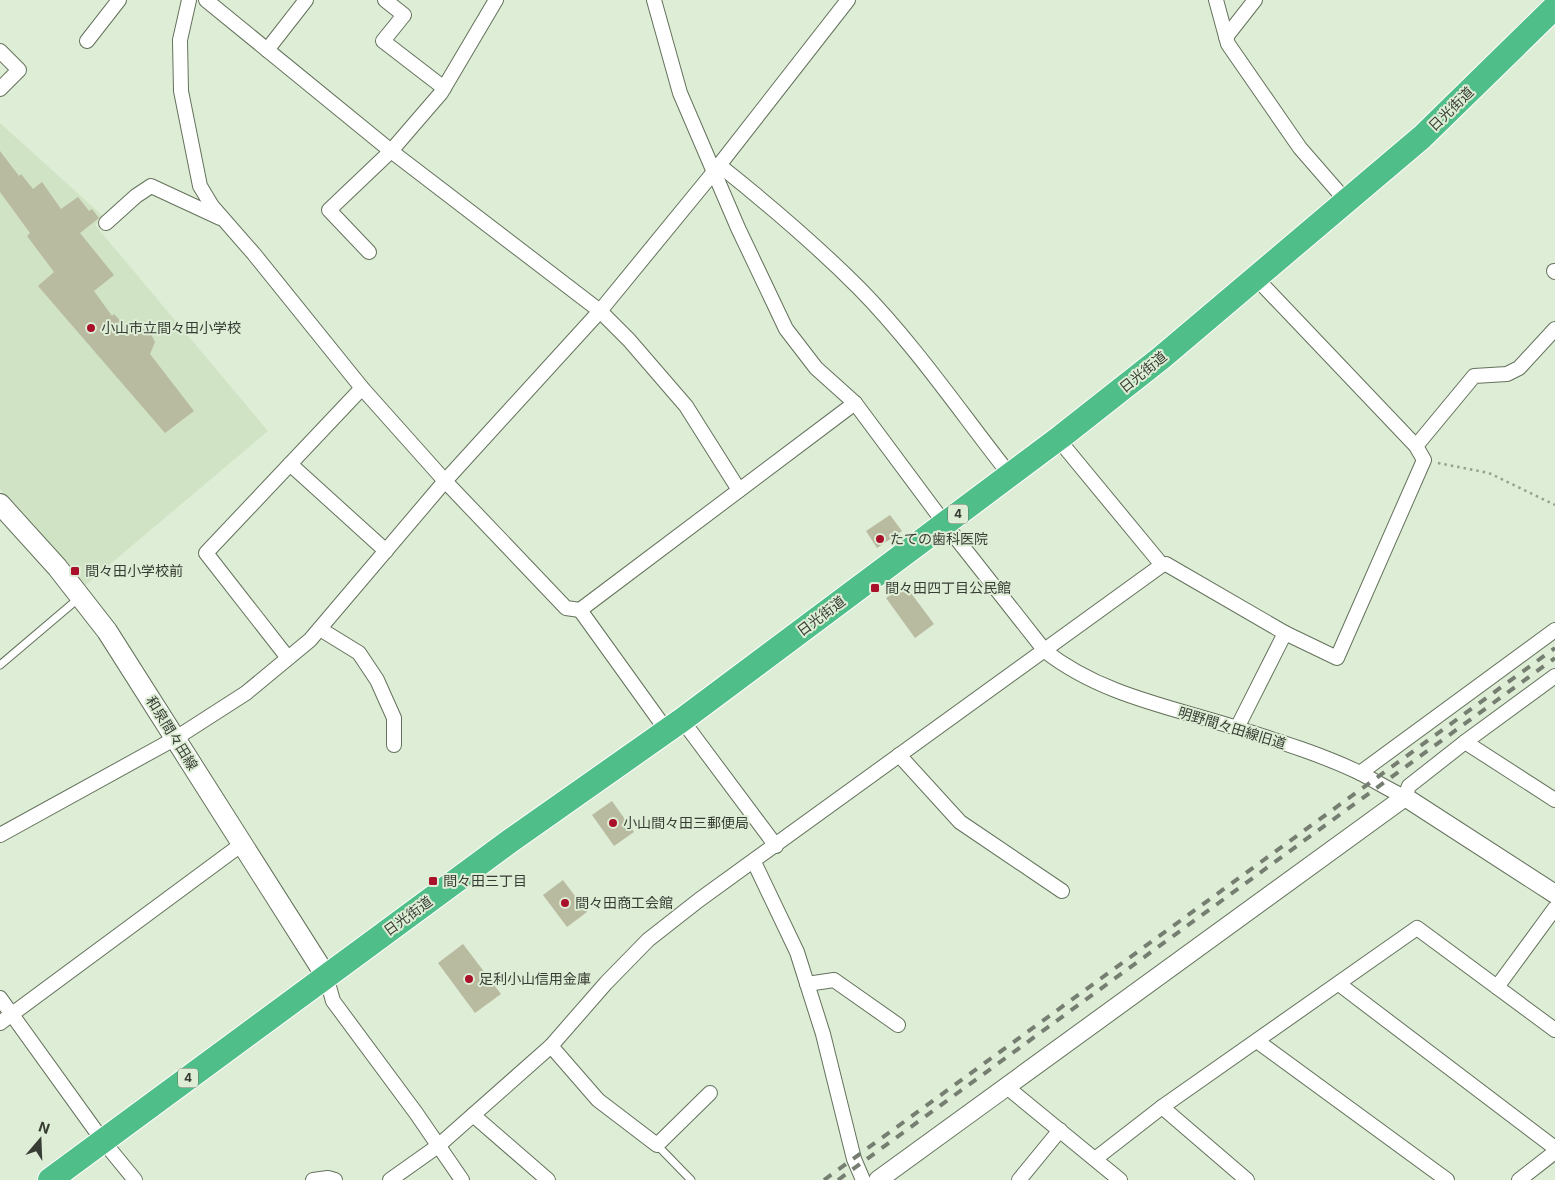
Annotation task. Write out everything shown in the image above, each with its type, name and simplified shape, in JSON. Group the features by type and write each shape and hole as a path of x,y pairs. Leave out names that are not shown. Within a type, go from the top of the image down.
{"highway":[{"name":"日光街道","path":"50,1180 510,841 674,725 1058,439 1161,358 1422,137 1554,9"}],"main road":[{"name":"和泉間々田線","path":"0,504 81,596 107,630 326,976"}],"street":[{"path":"86,41 119,0"},
{"path":"189,0 180,40 181,91 200,186 222,219 254,254 362,388 445,481 566,608 580,610 776,846"},
{"path":"206,0 391,151 600,312 629,340 686,406 739,490"},
{"path":"267,50 306,0"},
{"path":"384,0 404,15 383,41 444,88"},
{"path":"369,252 329,210 391,151 444,88 496,0"},
{"name":"明野間々田線旧道","path":"654,0 680,93 716,169 786,329 816,368 854,402 945,524 1045,651 1062,665 1110,688 1151,703 1236,728 1360,773 1405,798 1555,894"},
{"path":"0,836 176,738 246,694 320,629 445,481 600,312 716,169 848,0"},
{"path":"1216,0 1228,44 1300,148 1347,202"},
{"path":"1226,37 1255,0"},
{"path":"0,51 20,70 0,89"},
{"path":"716,169 781,214 859,289 897,331 1010,475"},
{"path":"106,223 136,196 152,186 222,219"},
{"path":"390,1180 438,1146 551,1046 606,983 648,940 699,900 1162,565 1166,564 1285,633 1338,658 1424,460 1416,446 1256,278"},
{"path":"1416,446 1474,376 1507,374 1519,368 1555,329"},
{"path":"288,658 206,553 362,388"},
{"path":"580,610 854,402"},
{"path":"1058,439 1162,565"},
{"path":"290,464 386,551"},
{"path":"320,629 359,653 377,680 394,718 394,745"},
{"path":"1360,773 1555,630"},
{"path":"1236,728 1285,633"},
{"path":"878,1180 1008,1088 1405,798 1409,786 1555,676"},
{"path":"1465,742 1555,800"},
{"path":"899,755 960,822 1062,891"},
{"path":"6,1019 242,844"},
{"path":"754,862 797,952 823,1034 854,1158 863,1180"},
{"path":"1497,987 1555,908"},
{"path":"1095,1159 1162,1107 1416,928 1555,1030"},
{"path":"326,976 333,1001 462,1180"},
{"path":"807,984 834,980 898,1025"},
{"path":"1338,984 1555,1148"},
{"path":"0,998 6,1019 135,1180"},
{"path":"1257,1040 1447,1180"},
{"path":"551,1046 598,1100 657,1145 710,1093"},
{"path":"1008,1088 1117,1179"},
{"path":"1162,1107 1246,1180"},
{"path":"473,1114 548,1180"},
{"path":"1020,1180 1060,1130"},
{"path":"1519,1180 1555,1152"},
{"path":"313,1180 328,1178 335,1180"}],"lane":[{"path":"0,665 81,596"},
{"path":"657,1145 691,1180"}],"path":[{"path":"1424,460 1488,473 1555,505"}],"shaded area":[{"name":"小山市立間々田小学校","path":"0,123 104,217 95,225 268,431 83,587 0,489"}],"building":[{"path":"0,151 19,176 21,174 33,189 42,182 61,209 78,197 89,211 92,209 99,218 80,233 114,275 94,291 112,316 114,314 130,331 142,328 151,334 155,342 150,354 194,411 165,433 38,286 54,272 27,236 30,233 0,192"},
{"name":"たての歯科医院","path":"890,515 902,531 877,548 866,531"},
{"path":"905,585 934,624 915,638 886,598"},
{"name":"小山間々田三郵便局","path":"612,801 634,832 614,846 592,815"},
{"name":"間々田商工会館","path":"563,880 587,912 567,927 543,895"},
{"name":"足利小山信用金庫","path":"463,944 501,994 475,1013 438,963"}],"railway":[{"path":"824,1180 1555,648"},
{"path":"838,1180 1555,658"}],"place":[{"name":"小山市立間々田小学校","path":"91,328"},
{"name":"たての歯科医院","path":"880,539"},
{"name":"間々田小学校前","path":"75,571"},
{"name":"間々田四丁目公民館","path":"875,588"},
{"name":"小山間々田三郵便局","path":"613,823"},
{"name":"間々田三丁目","path":"433,881"},
{"name":"間々田商工会館","path":"565,903"},
{"name":"足利小山信用金庫","path":"469,979"}]}
